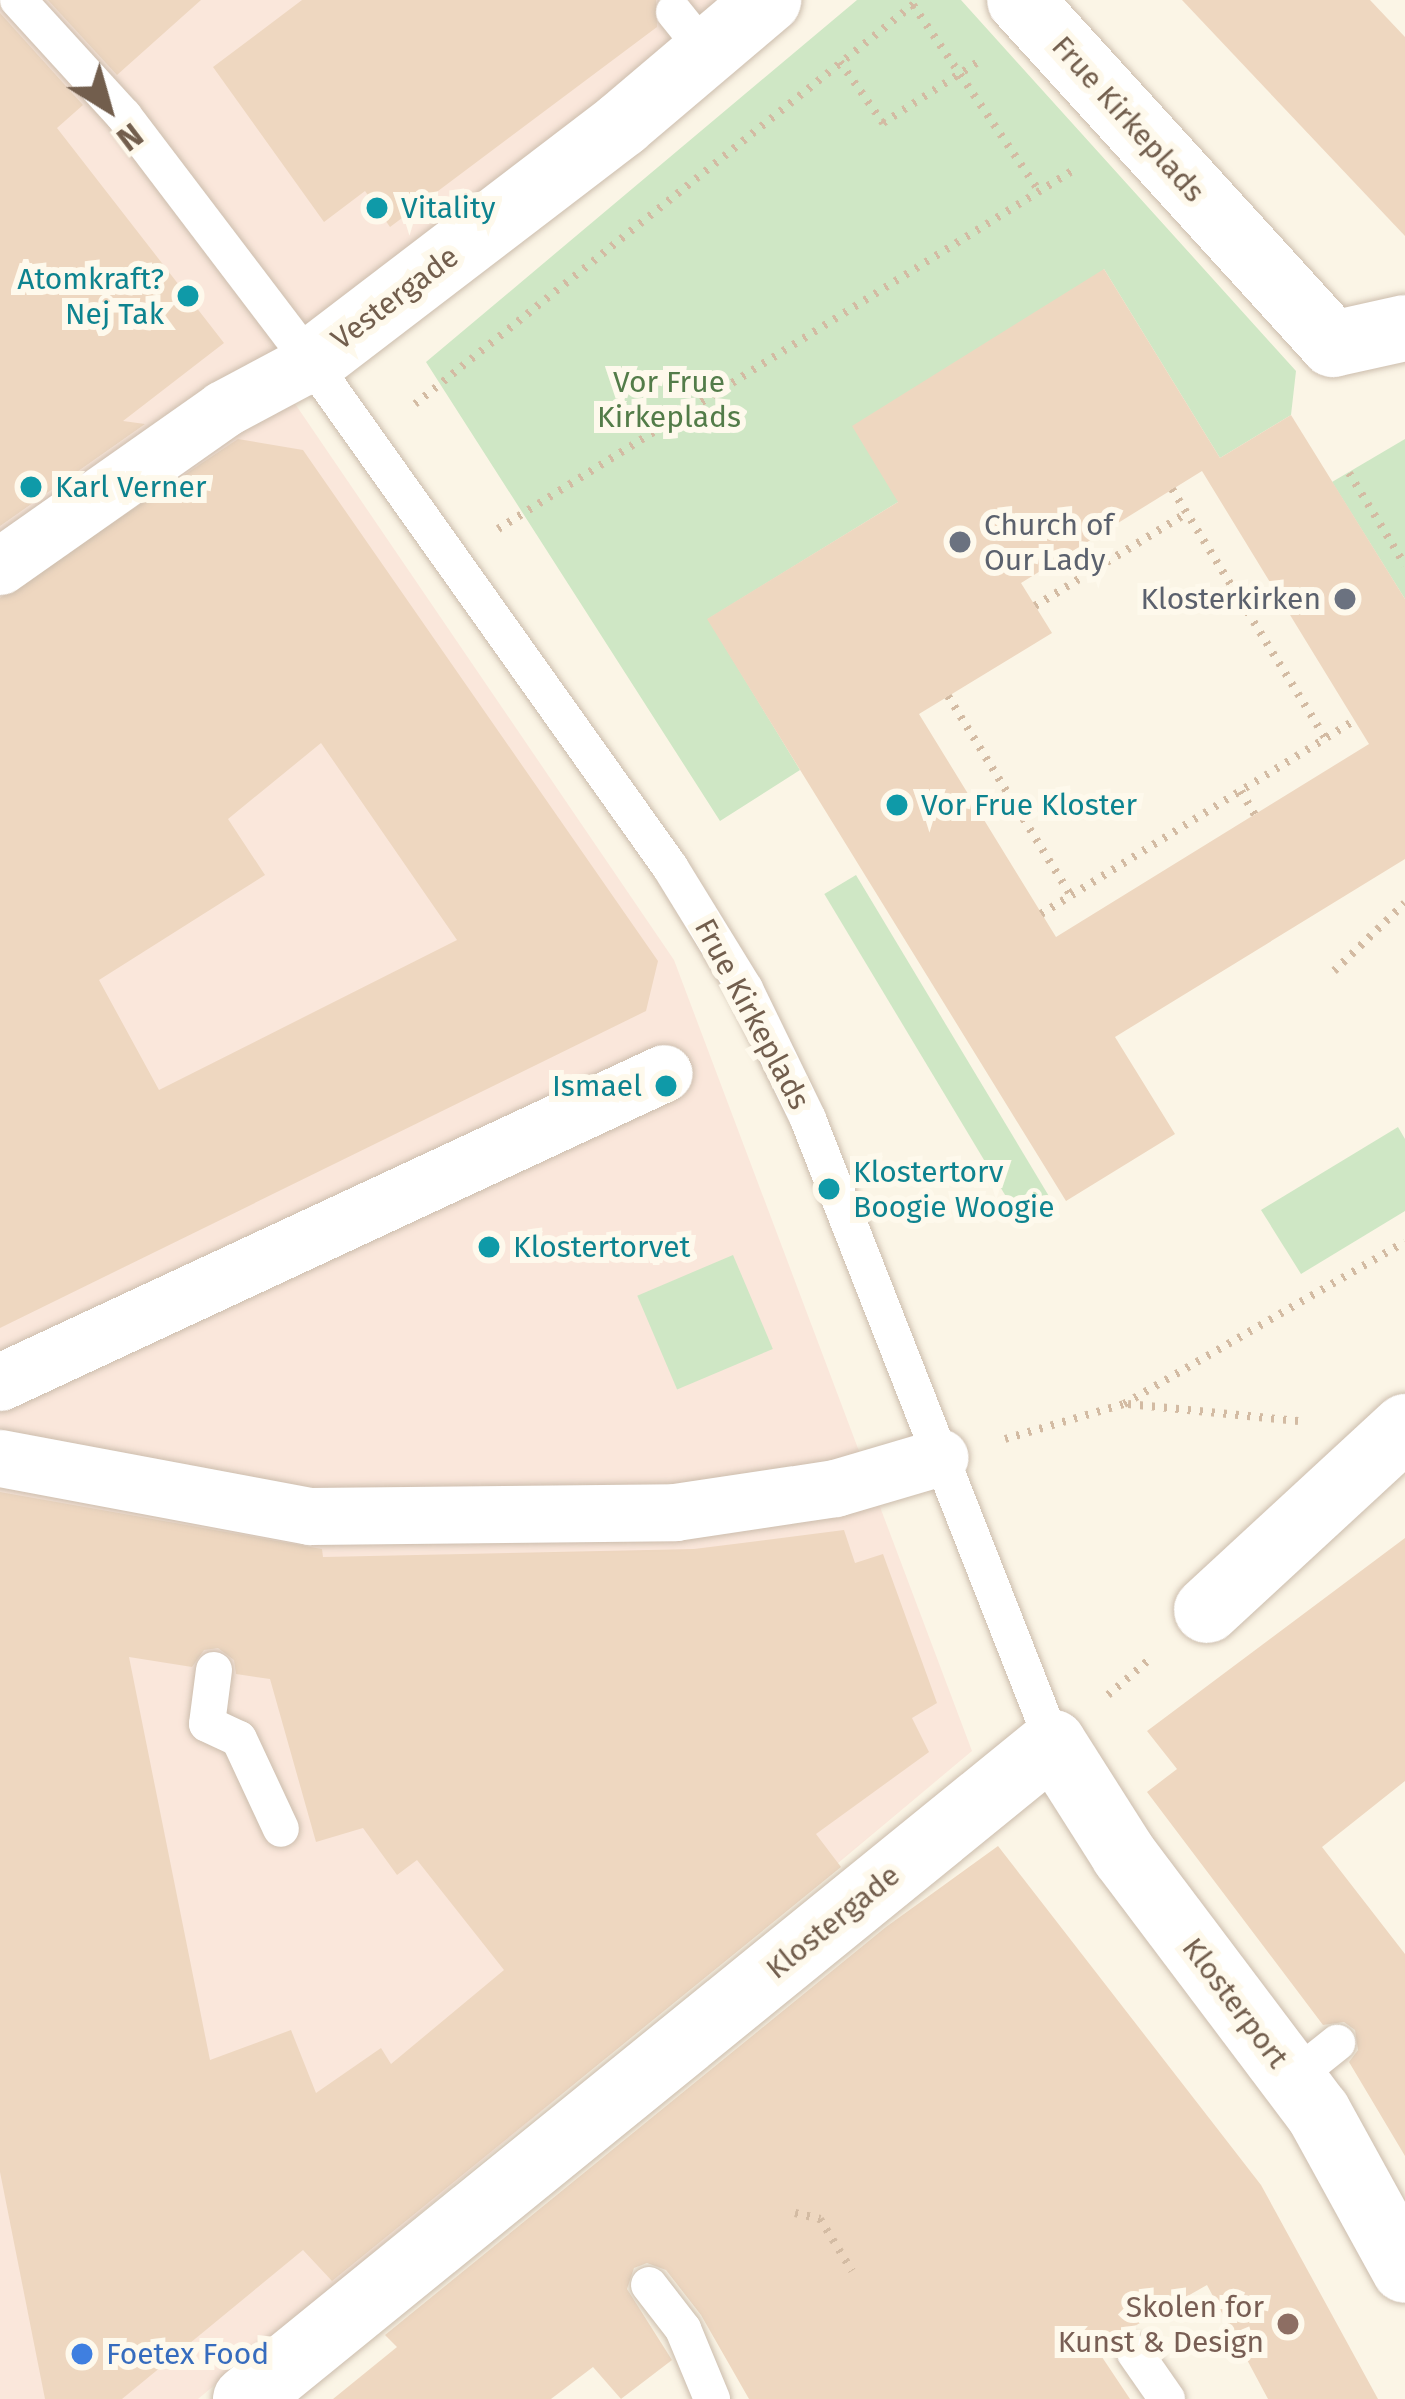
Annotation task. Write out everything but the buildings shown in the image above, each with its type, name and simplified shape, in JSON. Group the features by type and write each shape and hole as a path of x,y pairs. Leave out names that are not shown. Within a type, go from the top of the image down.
{"street":[{"name":"Vestergade","path":"0,566 224,410 310,362 690,32 768,0"},
{"name":"Frue Kirkeplads","path":"1030,11 1333,344 1405,328"},
{"path":"0,1382 664,1072"},
{"path":"1207,1610 1403,1428"},
{"path":"0,1459 198,1511 310,1516 675,1512 836,1488 940,1457"},
{"name":"Klosterport","path":"1053,1743 1124,1855 1315,2061 1405,2270"},
{"name":"Klostergade","path":"246,2399 558,2172 1053,1743"}],"lane":[{"name":"Frue Kirkeplads","path":"19,0 124,116 310,362 670,867 745,988 808,1119 1053,1743"},
{"path":"214,1670 206,1724 239,1739 280,1829"},
{"path":"649,2285 683,2329 712,2399"},
{"path":"1136,2353 1167,2399"}],"path":[{"path":"368,441 916,3 1039,191"},
{"path":"839,62 883,123 959,74 1030,11"},
{"path":"449,557 1138,130"},
{"path":"1348,473 1405,566"},
{"path":"1172,489 1326,739"},
{"path":"1035,606 1187,513"},
{"path":"947,696 1071,896"},
{"path":"1041,914 1355,720"},
{"path":"1241,791 1256,815"},
{"path":"1334,971 1405,903"},
{"path":"940,1457 1124,1404 1405,1242"},
{"path":"1124,1404 1403,1428"},
{"path":"1053,1743 1207,1610"},
{"path":"795,2213 820,2219 852,2271"}],"shaded area":[{"path":"0,0 734,0 270,367 674,960 972,1751 198,2399 0,2399"}],"green space":[{"name":"Vor Frue Kirkeplads","path":"857,0 961,0 1296,371 1291,415 1220,458 1104,269 898,502 708,619 800,770 720,821 426,362"},
{"path":"1405,439 1405,599 1332,482"},
{"path":"856,875 1056,1208 1025,1227 824,894"},
{"path":"1398,1127 1405,1139 1405,1211 1301,1274 1261,1210"},
{"path":"733,1255 773,1349 677,1390 637,1296"}],"place":[{"name":"Vitality","path":"377,208"},
{"name":"Atomkraft? Nej Tak","path":"188,296"},
{"name":"Karl Verner","path":"31,487"},
{"name":"Church of Our Lady","path":"960,542"},
{"name":"Klosterkirken","path":"1345,599"},
{"name":"Vor Frue Kloster","path":"897,805"},
{"name":"Ismael","path":"666,1086"},
{"name":"Klostertorv Boogie Woogie","path":"829,1189"},
{"name":"Klostertorvet","path":"489,1247"},
{"name":"Skolen for Kunst & Design","path":"1288,2324"},
{"name":"Foetex Food","path":"82,2354"}]}
